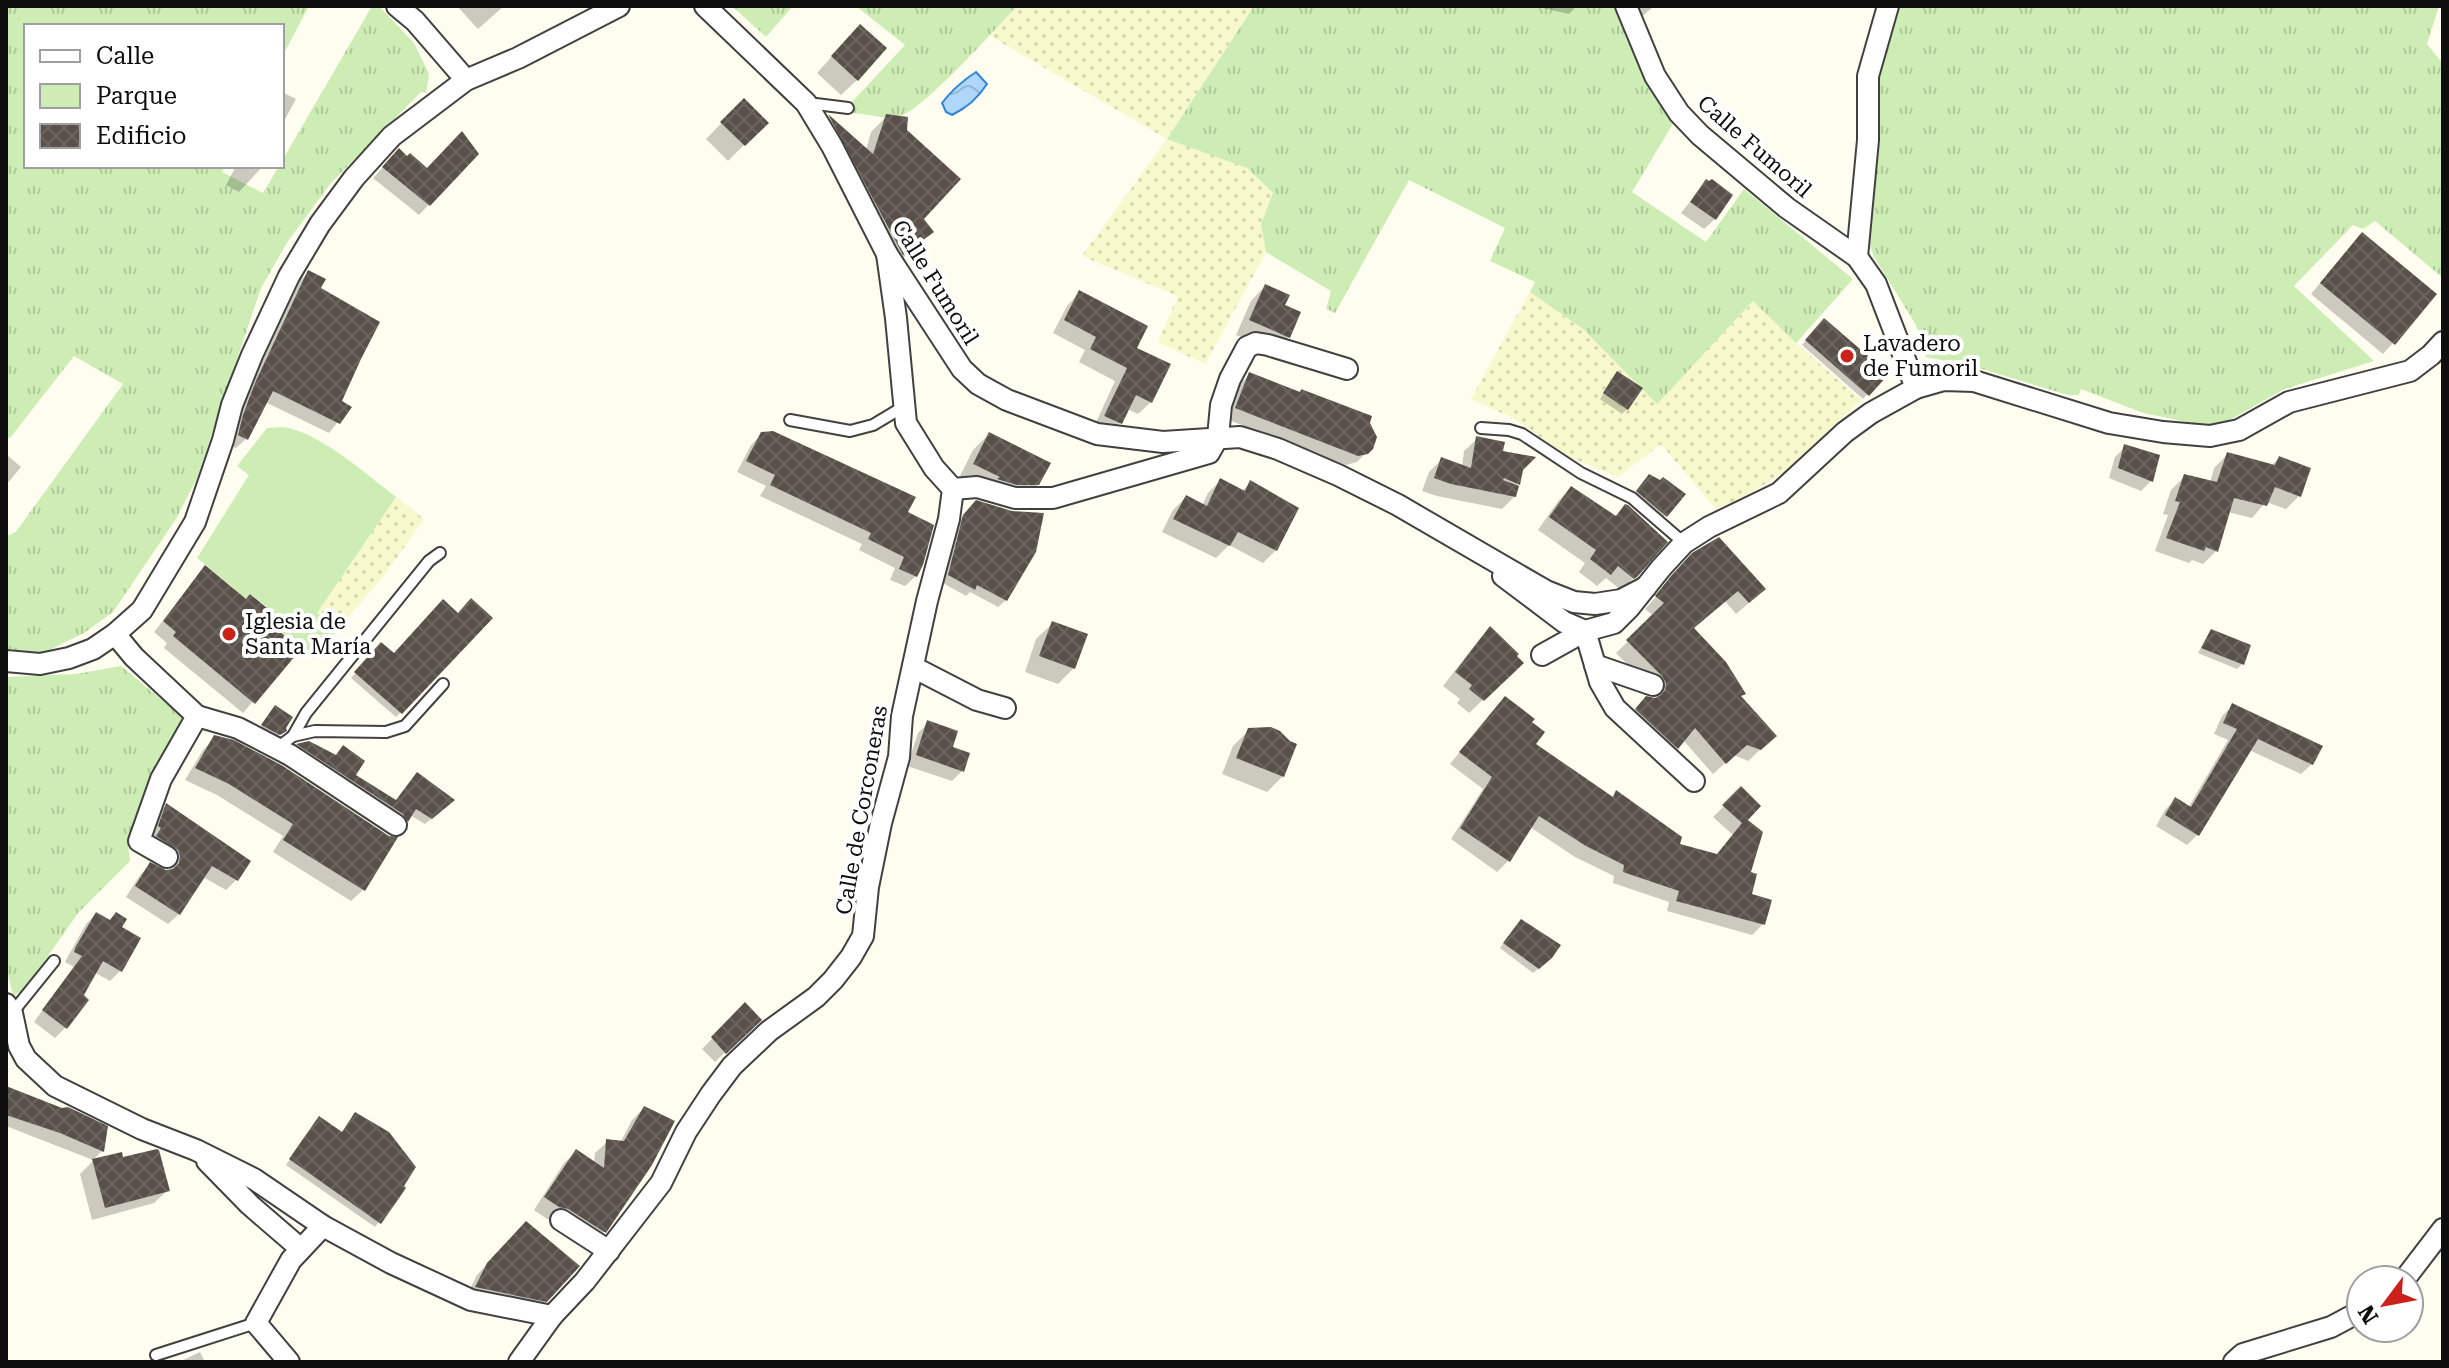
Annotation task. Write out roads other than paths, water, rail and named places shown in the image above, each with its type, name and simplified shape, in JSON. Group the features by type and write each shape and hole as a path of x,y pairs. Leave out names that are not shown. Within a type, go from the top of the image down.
{"street":[{"path":"397,6 415,21 466,80"},
{"path":"6,661 40,664 93,649 142,610 195,522 232,405 289,276 320,224 354,178 392,136 466,80 518,58 619,6"},
{"name":"Calle Fumoril","path":"705,6 806,103 832,146 887,254 957,362 978,384 1007,400 1097,434 1163,442 1240,437 1278,449 1362,487 1546,591 1574,602 1595,604 1621,600 1646,587"},
{"name":"Calle Fumoril","path":"1542,655 1585,631 1614,623 1684,543 1709,527 1779,493 1845,432 1871,413 1916,388 1876,284 1857,257 1787,208 1700,135 1679,113 1655,76 1626,6"},
{"path":"1857,257 1868,140 1868,76 1888,6"},
{"path":"887,254 906,423 934,468 953,489 977,487 1015,498 1053,498 1209,453 1218,437 1221,405 1230,379 1247,347 1256,343 1347,369"},
{"path":"1916,388 1944,380 1974,381 2109,423 2210,436 2239,430 2289,402 2410,371 2443,342"},
{"name":"Calle de Corconeras","path":"519,1362 552,1316 609,1251 661,1183 686,1132 732,1066 769,1031 816,997 851,957 863,936 868,887 899,757 902,716 949,519 953,489"},
{"name":"Calle Fumoril","path":"1457,538 1526,595 1564,622 1585,631"},
{"path":"1585,631 1600,682 1615,708 1694,781"},
{"path":"115,634 134,657 197,716 285,742 396,825"},
{"path":"1595,665 1653,685"},
{"path":"913,667 977,700 1005,708"},
{"path":"167,857 139,841 161,779 197,716"},
{"path":"9,1008 19,1046 26,1059 55,1086 254,1179 323,1226 391,1263 471,1300 552,1316"},
{"path":"196,1150 250,1205 301,1249"},
{"path":"561,1220 609,1251"},
{"path":"289,1362 256,1323 291,1260 323,1226"},
{"path":"2416,1264 2443,1229"},
{"path":"2234,1362 2243,1354 2331,1327 2345,1320"}],"lane":[{"path":"806,103 848,108"},
{"path":"790,420 850,431 873,425 903,407"},
{"path":"1481,428 1522,434 1581,473 1632,498 1684,543"},
{"path":"285,742 429,561 440,553"},
{"path":"285,742 315,731 397,730 405,726 443,684"},
{"path":"9,1008 54,961"},
{"path":"156,1355 256,1323"}],"water":[{"path":"976,72 987,84 984,89 963,109 952,115 946,112 942,103"}],"place":[{"name":"Lavadero de Fumoril","path":"1847,356"},
{"name":"Iglesia de Santa María","path":"229,634"}]}
